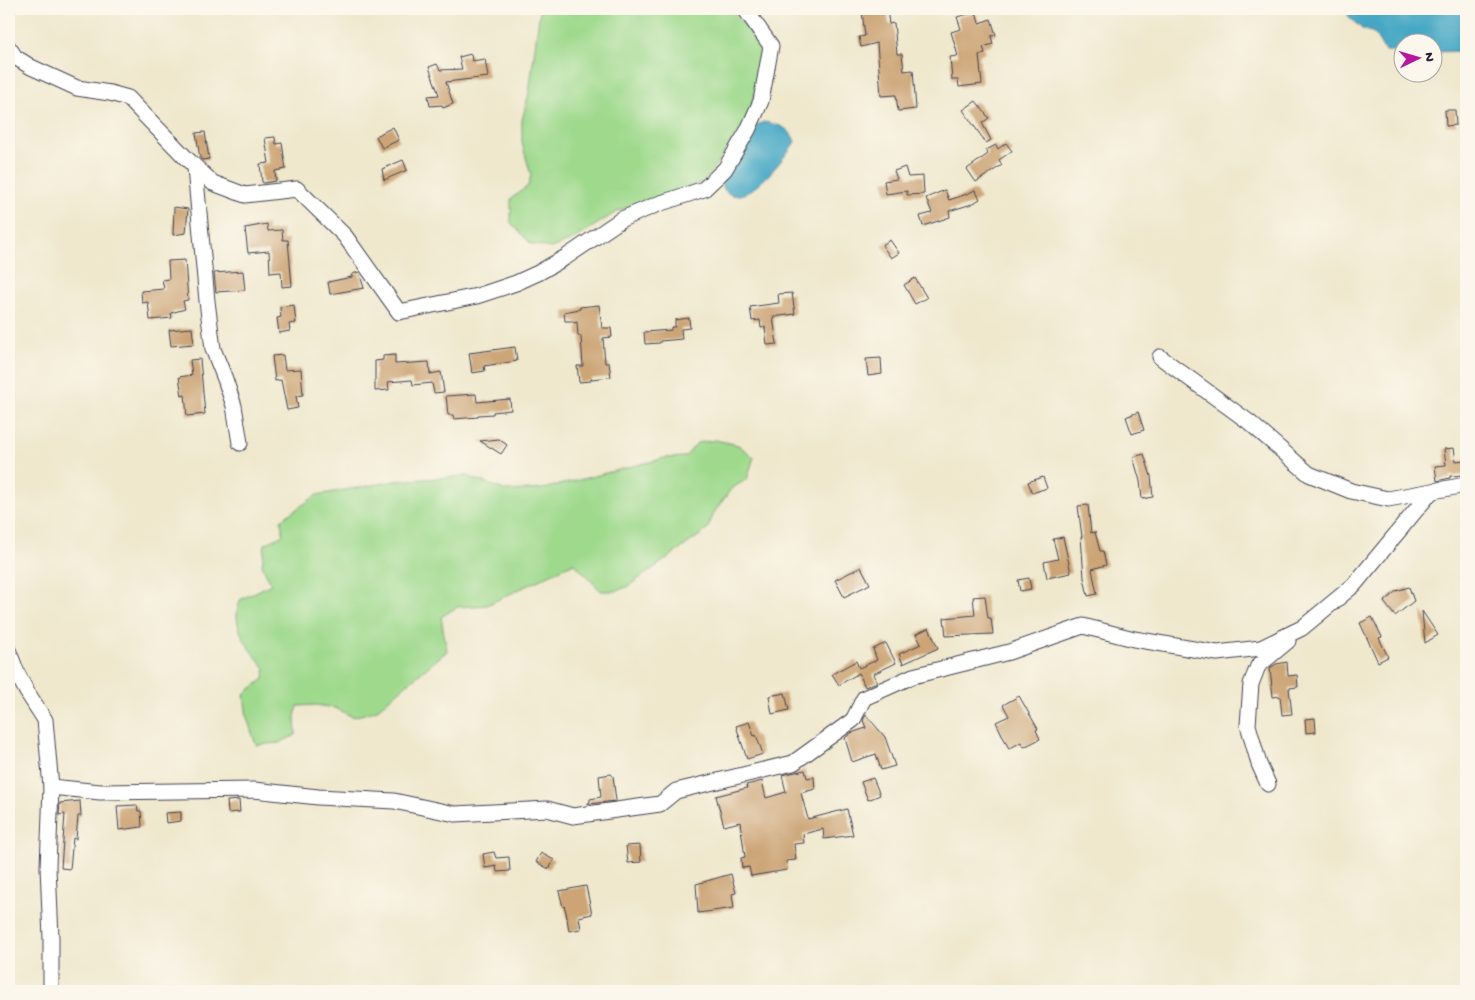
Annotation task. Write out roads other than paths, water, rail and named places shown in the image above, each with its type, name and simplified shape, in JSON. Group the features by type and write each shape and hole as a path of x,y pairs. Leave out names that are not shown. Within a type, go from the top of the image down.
{"street":[{"path":"9,48 15,57 77,88 128,98 195,168 213,183 245,195 297,189 345,236 399,312 477,296 538,272 566,257 622,219 658,204 704,189 721,173 734,154 748,130 761,101 771,46 745,9"},
{"path":"195,168 213,349 234,406 240,443"},
{"path":"1160,357 1249,422 1309,474 1351,491 1388,499 1466,485"},
{"path":"1268,784 1259,764 1248,725 1251,684 1258,666 1354,585 1431,492"},
{"path":"52,787 100,792 254,790 318,797 394,801 455,814 547,809 572,816 597,813 660,804 676,791 793,763 853,720 864,698 912,676 1008,652 1083,626 1134,639 1217,653 1261,648 1302,628"},
{"path":"9,652 27,692 45,720 52,787 48,867 51,991"}],"water":[{"path":"1346,9 1466,9 1466,51 1442,52 1442,32 1392,32 1392,51 1385,51 1374,33 1362,29 1349,17"},
{"path":"764,122 787,130 795,142 781,161 760,183 749,191 738,195 729,193 721,184 757,125"}]}
